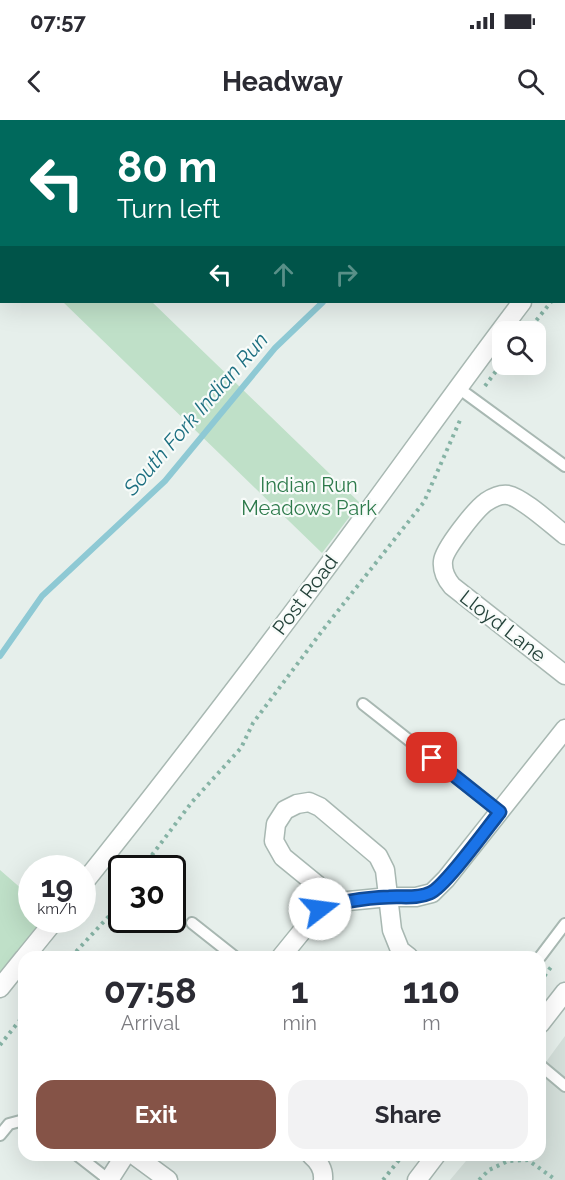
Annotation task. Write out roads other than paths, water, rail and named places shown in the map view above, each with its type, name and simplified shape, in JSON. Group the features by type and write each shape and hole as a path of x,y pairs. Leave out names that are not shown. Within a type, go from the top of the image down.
{"street":[{"name":"Post Road","path":"96,867 201,734 319,578 457,387 521,303"},
{"name":"Lloyd Lane","path":"565,535 521,500 508,495 497,496 478,509 447,548 443,559 443,570 452,586 565,675"},
{"path":"286,951 320,909 338,902 416,897 432,893 446,879 565,729"},
{"path":"338,902 283,857 274,841 276,824 285,810 297,804 309,802 320,807 378,856 385,870 392,930 401,951"},
{"path":"29,951 44,933"},
{"path":"0,988 18,965"},
{"path":"546,1016 565,992"},
{"path":"109,1180 120,1161"},
{"path":"142,1161 168,1180"},
{"path":"317,1161 324,1174 323,1180"},
{"path":"417,1180 431,1161"}],"lane":[{"path":"457,387 565,466"},
{"path":"363,704 500,812"},
{"path":"192,923 227,951"},
{"path":"545,951 565,924"},
{"path":"546,1070 565,1086"},
{"path":"0,1135 9,1124 18,1121"},
{"path":"85,1161 109,1180"}],"waterway":[{"name":"South Fork Indian Run","path":"0,656 42,596 165,481 275,348 322,303"}],"park label":[{"name":"Indian Run Meadows Park","path":"309,496"}]}
